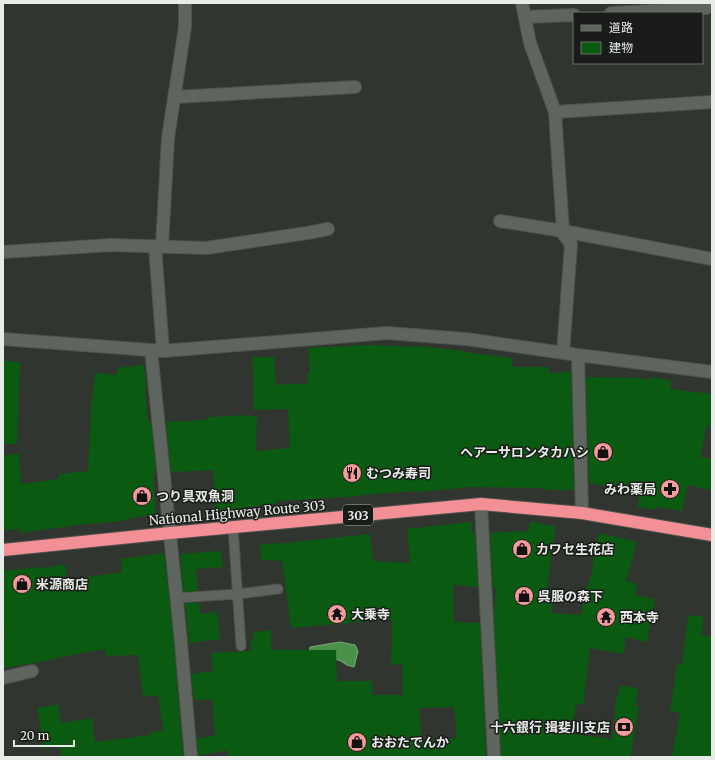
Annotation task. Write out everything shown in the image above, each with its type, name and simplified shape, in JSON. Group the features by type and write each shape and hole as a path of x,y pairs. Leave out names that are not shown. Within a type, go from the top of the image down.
{"highway":[{"name":"National Highway Route 303","path":"3,550 481,504 582,513 712,535"}],"street":[{"path":"185,3 185,27 168,138 159,246 157,351 170,533 191,757"},
{"path":"522,3 530,43 555,112 563,231 570,244 562,353"},
{"path":"630,12 706,8"},
{"path":"525,17 573,15"},
{"path":"174,97 355,87"},
{"path":"555,112 712,102"},
{"path":"500,221 563,231 712,259"},
{"path":"3,252 111,245 206,248 328,229"},
{"path":"3,339 157,351 387,333 466,339 712,372"},
{"path":"578,355 582,513"},
{"path":"481,504 494,757"},
{"path":"3,678 32,671"}],"lane":[{"path":"233,527 241,646"},
{"path":"176,598 238,594 278,589"}],"shaded area":[{"path":"340,642 355,645 358,651 354,667 339,660 309,657 310,647"}],"building":[{"path":"368,345 418,346 464,351 513,358 512,367 549,367 549,373 571,372 574,490 545,490 545,488 461,487 462,488 417,492 277,501 278,503 216,512 213,470 171,472 166,422 207,420 207,417 236,415 257,416 256,451 290,448 288,409 254,410 252,357 274,357 276,385 308,383 307,373 310,373 308,348"},
{"path":"3,361 20,362 17,444 3,444"},
{"path":"144,365 147,389 145,389 148,422 151,422 156,473 153,473 156,515 129,518 129,520 19,533 19,529 3,530 3,455 19,454 21,484 59,479 59,474 88,471 91,406 95,373 117,375 117,368"},
{"path":"586,377 639,378 650,380 651,377 671,380 670,389 712,394 712,426 707,425 700,457 712,459 712,490 688,485 682,511 656,507 656,510 638,507 640,492 589,483"},
{"path":"471,522 472,534 475,533 478,587 453,585 454,622 480,623 486,757 228,757 227,750 198,756 197,739 215,735 212,699 194,700 191,674 213,671 211,653 251,651 251,639 254,639 253,632 271,630 271,650 336,650 337,681 372,681 372,695 403,695 402,664 391,665 392,619 291,628 282,561 261,560 260,544 285,543 370,534 373,561 410,563 407,529","holes":["454,707 457,738 422,741 419,708"]},
{"path":"530,522 555,526 547,590 553,590 551,613 581,615 583,602 594,566 592,566 599,533 637,542 626,581 637,584 635,595 655,599 647,642 626,637 623,654 590,648 583,705 576,704 572,734 612,739 616,710 614,709 620,686 638,688 635,706 639,706 630,757 501,757 494,618 496,588 493,588 490,533 528,531"},
{"path":"221,551 223,567 196,569 198,591 183,592 180,554"},
{"path":"164,553 173,633 183,757 61,757 60,747 68,746 68,744 44,748 37,708 58,704 61,723 92,718 95,742 151,735 150,732 163,730 158,695 143,697 138,655 106,656 105,649 3,668 3,637 5,636 3,615 3,571 40,567 40,569 65,564 67,580 122,572 121,559"},
{"path":"185,603 199,603 200,614 217,612 220,639 189,643"},
{"path":"688,615 704,617 701,635 712,636 712,757 672,757 680,713 670,711 677,664 682,665"}],"place":[{"name":"ヘアーサロンタカハシ","path":"603,452"},
{"name":"むつみ寿司","path":"352,473"},
{"name":"みわ薬局","path":"670,489"},
{"name":"つり具双魚洞","path":"142,496"},
{"name":"カワセ生花店","path":"522,549"},
{"name":"米源商店","path":"22,584"},
{"name":"呉服の森下","path":"524,596"},
{"name":"大乗寺","path":"337,614"},
{"name":"西本寺","path":"606,617"},
{"name":"十六銀行 揖斐川支店","path":"624,727"},
{"name":"おおたでんか","path":"357,742"}]}
